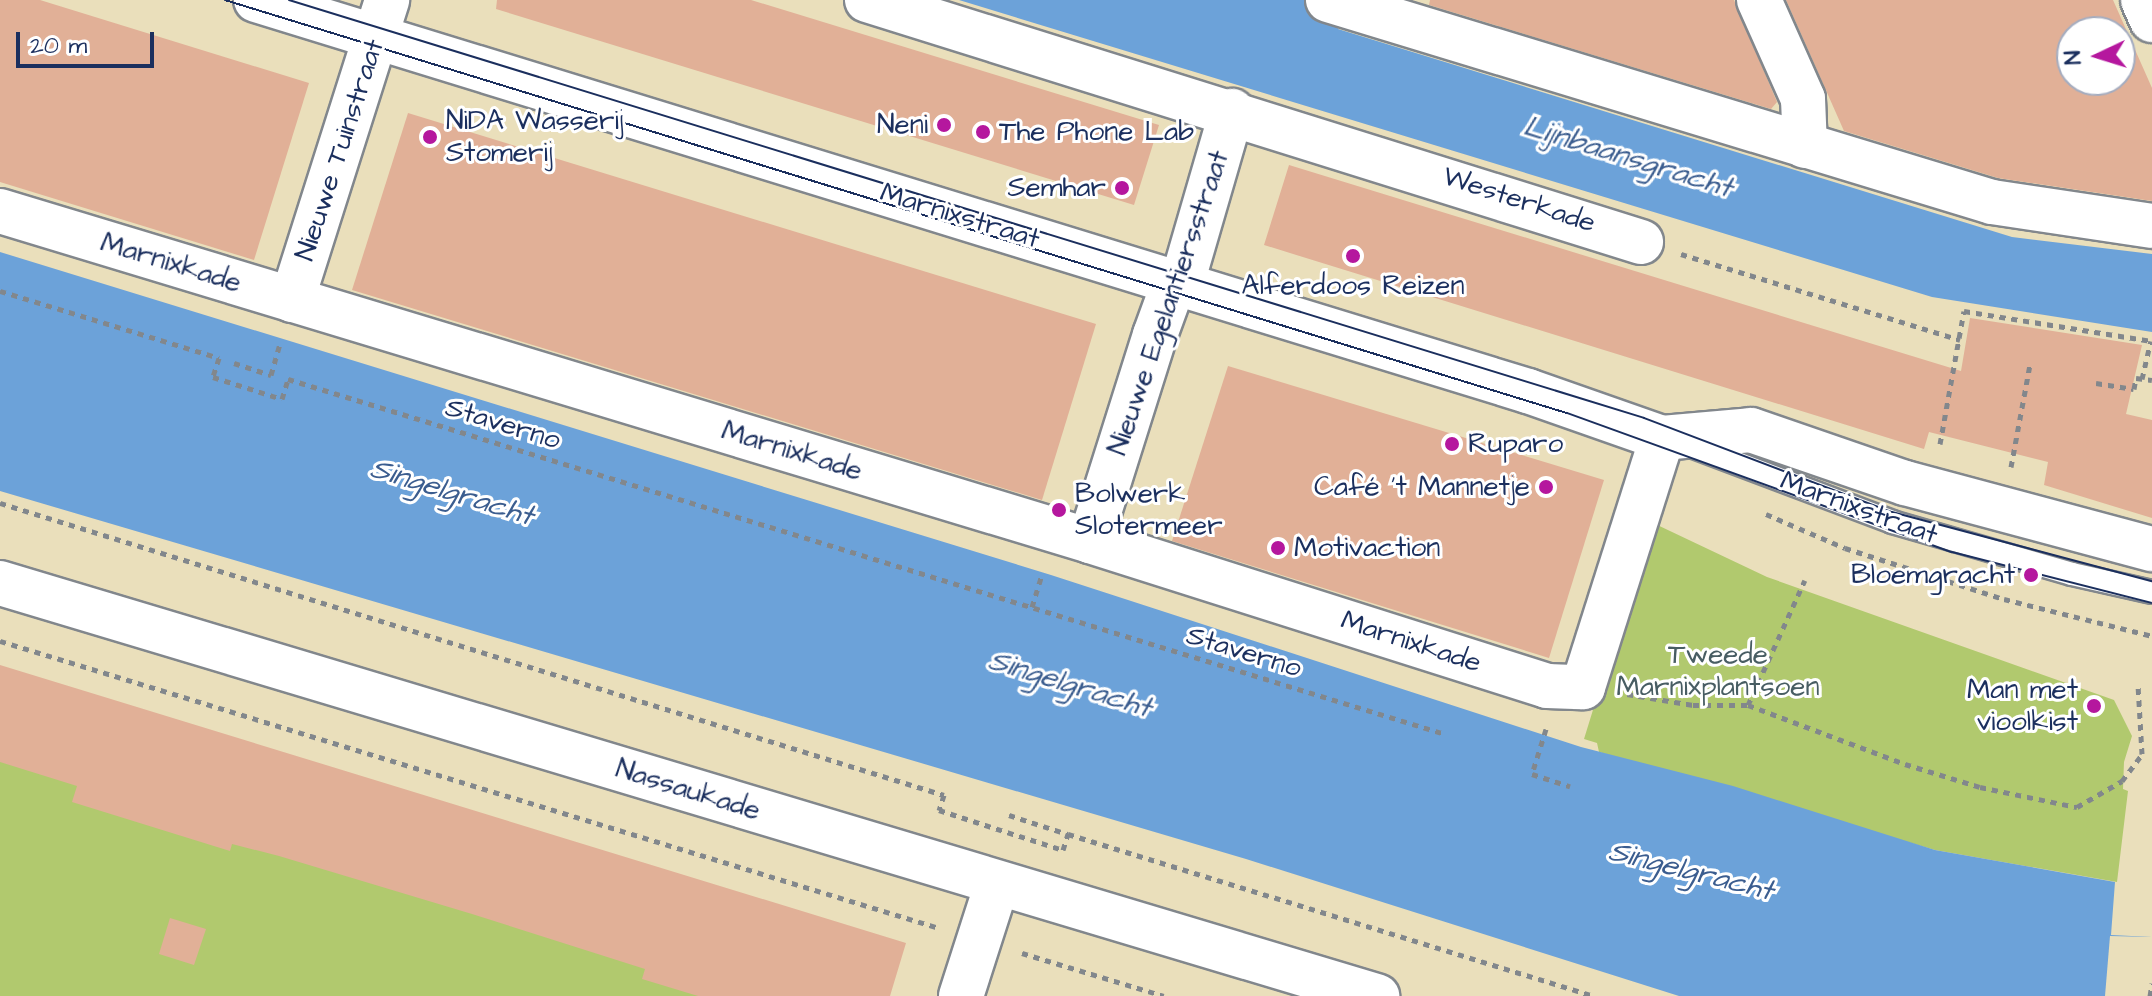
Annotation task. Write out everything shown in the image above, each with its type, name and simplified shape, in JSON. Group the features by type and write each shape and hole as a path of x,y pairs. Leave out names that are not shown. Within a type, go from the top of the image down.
{"street":[{"name":"Marnixstraat","path":"256,0 381,18 1177,283 1662,438 1751,430 1905,483 2152,549"},
{"name":"Westerkade","path":"867,0 1232,111 1641,242"},
{"path":"1759,0 1803,99 1805,146"},
{"path":"2143,0 2152,20"},
{"path":"1356,5 1992,202 2152,226"},
{"name":"Nieuwe Tuinstraat","path":"292,300 381,18"},
{"name":"Nieuwe Egelantiersstraat","path":"1090,541 1155,335 1177,283 1184,276 1232,111"},
{"name":"Marnixkade","path":"0,211 1090,541 1547,686 1583,687"},
{"path":"1583,687 1662,438"},
{"name":"Nassaukade","path":"0,583 1377,996"},
{"path":"961,996 997,884"}],"lane":[{"name":"Marnixstraat","path":"1662,438 1917,530 2152,592"}],"path":[{"path":"1641,242 1960,340"},
{"name":"Staverno","path":"0,291 219,358 213,377 282,399 288,379 1445,734"},
{"path":"1950,447 1939,444 1964,311 2152,341 2141,379"},
{"path":"234,363 271,375"},
{"path":"1998,465 2014,469 2030,364"},
{"path":"2096,383 2134,389 2136,378 2152,380"},
{"path":"0,503 944,795 939,810 1063,850 1068,834"},
{"path":"1032,607 1042,573"},
{"path":"1748,705 1805,580"},
{"path":"0,641 1164,996"},
{"path":"1583,687 1693,705 1748,705 1905,764 1980,787 2077,807 2122,781 2142,754 2138,684"},
{"path":"1532,774 1570,786"},
{"path":"1009,815 1594,996"},
{"path":"2150,996 2152,983"}],"green space":[{"name":"Tweede Marnixplantsoen","path":"1651,522 1767,577 2114,700 2132,736 2124,762 2123,789 2128,791 2117,882 1935,850 1599,752 1597,743 1584,739"},
{"path":"0,749 807,996 0,996"}],"water":[{"name":"Lijnbaansgracht","path":"959,0 1334,0 1338,29 2012,237 2152,254 2152,332 1932,297"},
{"name":"Singelgracht","path":"0,252 1051,575 1581,747 1733,786 1935,850 2115,882 2111,935 2152,937 2152,996 1679,996 1246,859 0,491"}],"pier":[{"path":"2110,936 2152,937 2152,996 2105,996"}],"building":[{"path":"0,0 40,0 309,83 254,260 0,182"},
{"path":"497,0 751,0 1159,125 1134,205 496,9"},
{"path":"1430,0 1734,0 1777,102 1771,109 1429,5"},
{"path":"1786,0 2113,0 2120,16 2056,16 2056,96 2136,96 2136,52 2152,88 2152,201 1998,178 1844,131"},
{"path":"408,113 1096,324 1042,500 352,290"},
{"path":"1289,165 1961,371 1970,318 2142,345 2126,414 2152,420 2152,518 2044,485 2048,462 1929,432 1924,449 1264,245"},
{"path":"1228,366 1604,480 1549,658 1172,541"},
{"path":"0,665 906,943 890,996 698,996 642,979 645,969 472,914 279,856 232,844 230,851 72,802 77,786 0,762"},
{"path":"170,918 206,929 194,965 159,954"}],"tram line":[{"path":"225,0 1567,413 1952,552 2152,603"},
{"path":"289,0 1644,418 1892,512 2152,581"}],"place":[{"name":"Neni","path":"944,125"},
{"name":"The Phone Lab","path":"983,132"},
{"name":"NiDA Wasserij Stomerij","path":"430,137"},
{"name":"Semhar","path":"1122,188"},
{"name":"Alferdoos Reizen","path":"1353,256"},
{"name":"Ruparo","path":"1452,444"},
{"name":"Café 't Mannetje","path":"1546,487"},
{"name":"Bolwerk Slotermeer","path":"1059,510"},
{"name":"Motivaction","path":"1278,548"},
{"name":"Bloemgracht","path":"2031,575"},
{"name":"Man met vioolkist","path":"2094,706"}]}
